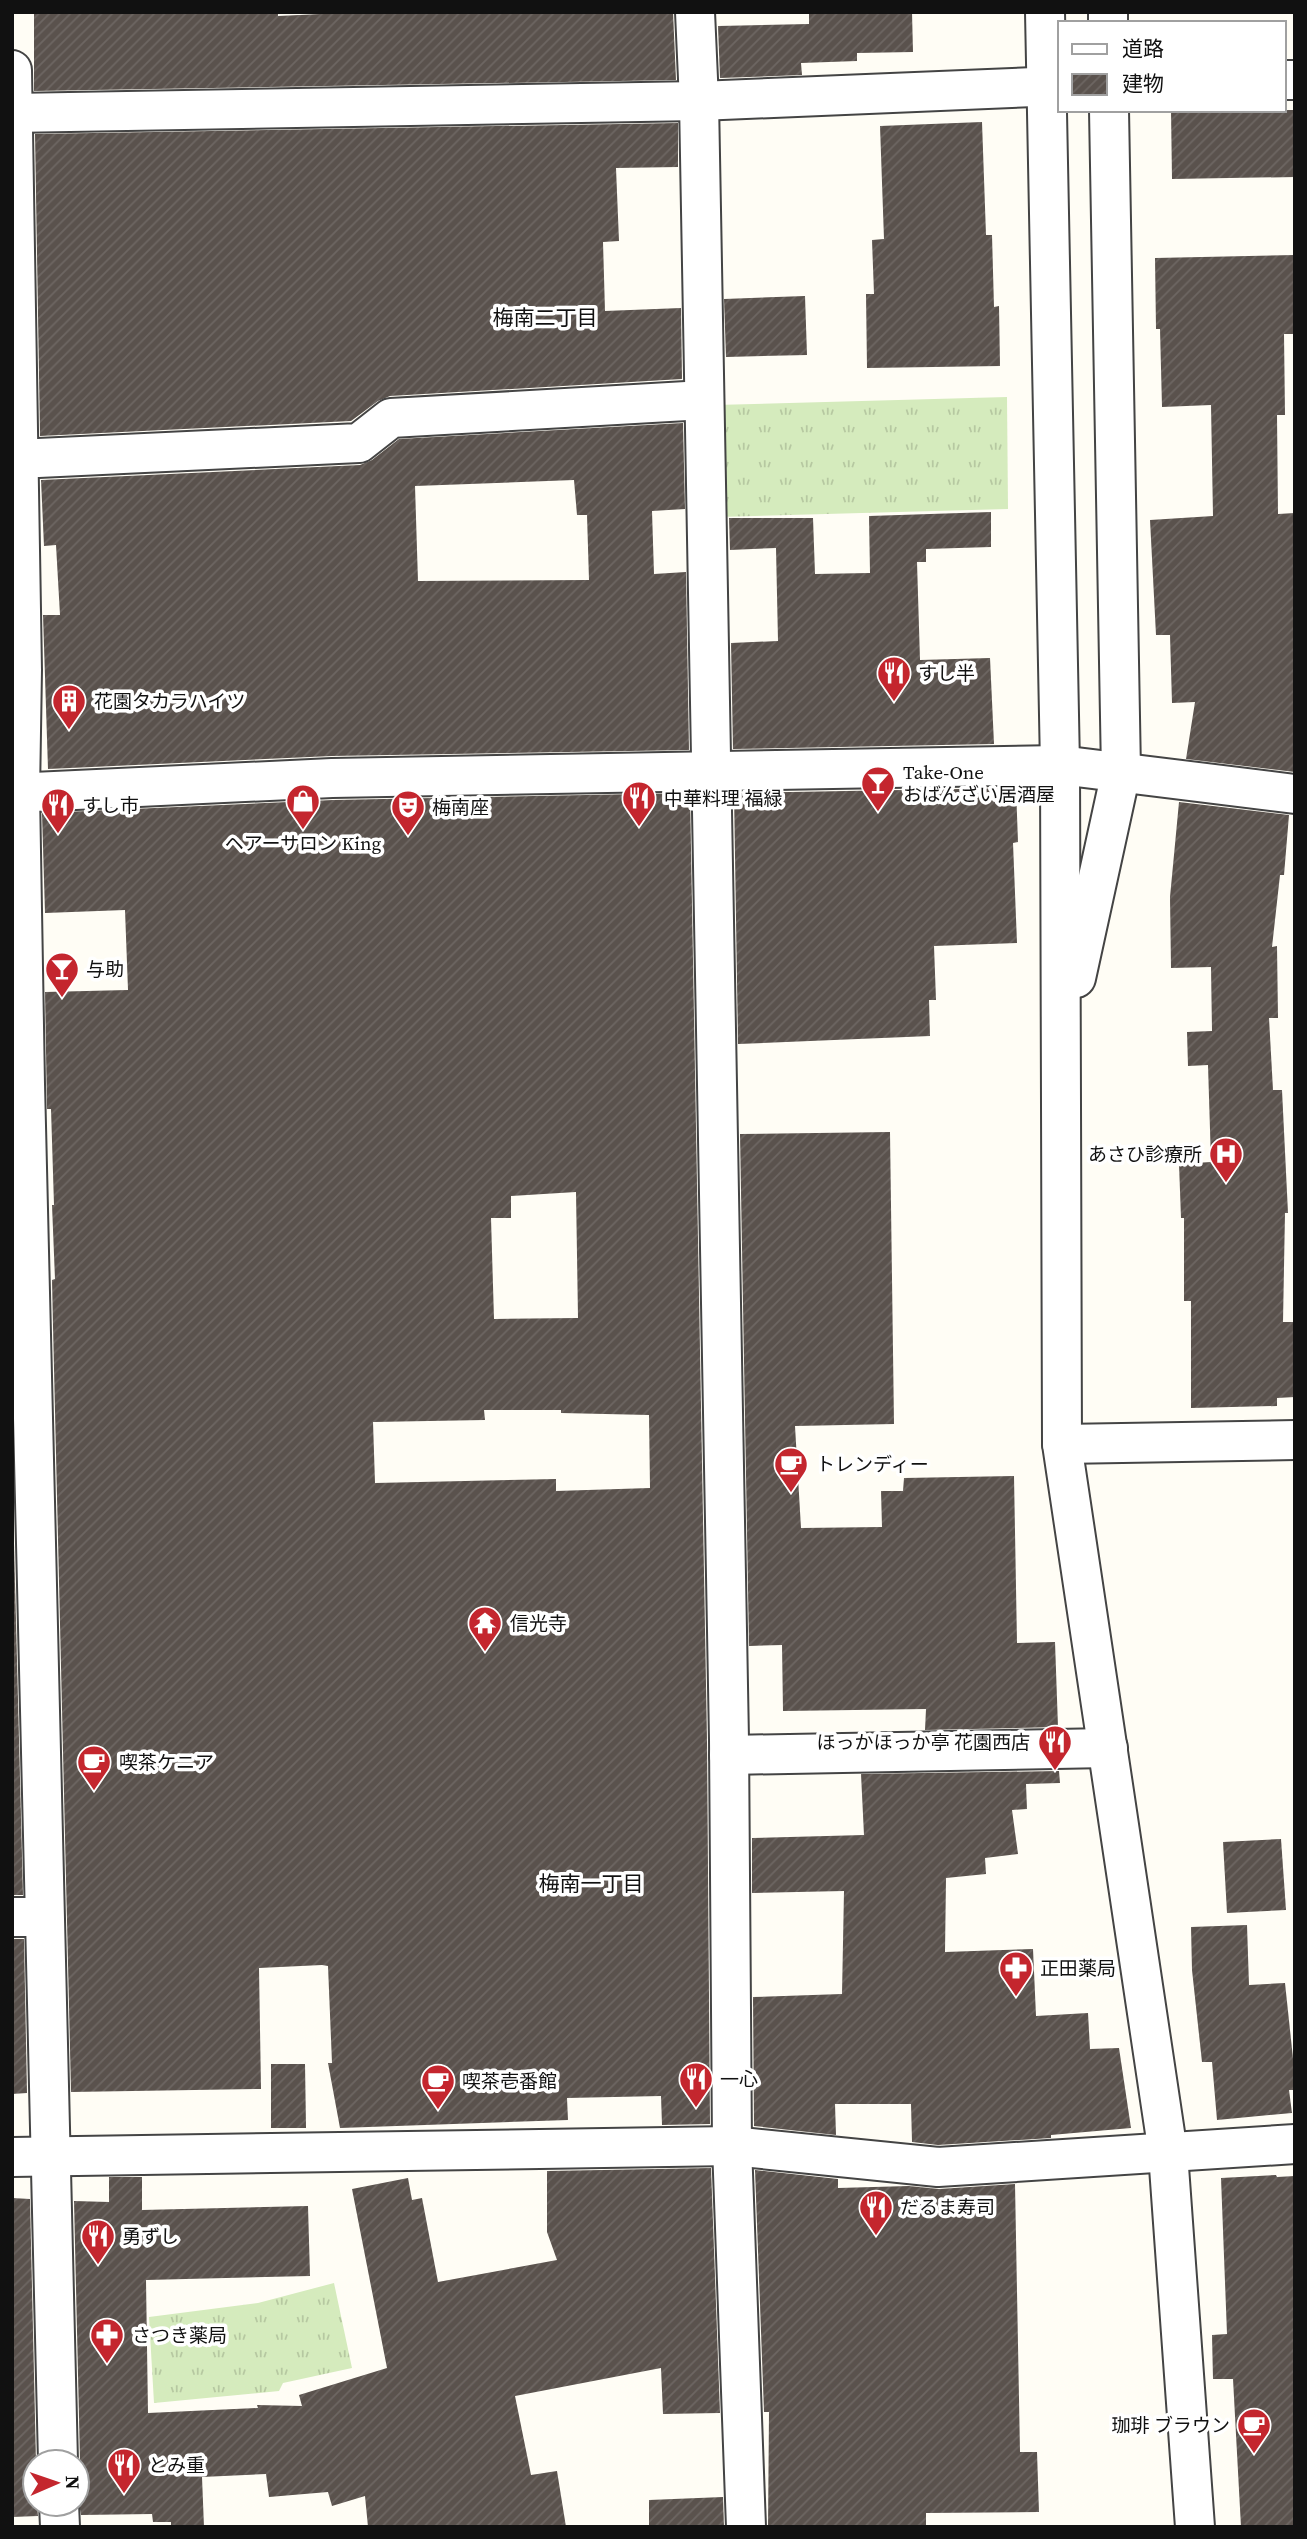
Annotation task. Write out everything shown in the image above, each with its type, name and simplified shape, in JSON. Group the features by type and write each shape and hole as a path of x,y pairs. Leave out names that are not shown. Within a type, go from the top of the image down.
{"street":[{"path":"695,12 699,101 729,1755 732,2146 746,2527"},
{"path":"1045,12 1053,86 1060,765 1062,1444 1168,2153 1195,2527"},
{"path":"12,70 22,670 16,793 25,1084 28,1917 50,2157 58,2448"},
{"path":"13,113 699,101 1053,86"},
{"path":"1060,1051 1121,772 1109,112"},
{"path":"17,459 359,443 391,418 704,400"},
{"path":"16,793 332,778 1060,765 1295,794"},
{"path":"1062,1444 1295,1440"},
{"path":"729,1755 1108,1748"},
{"path":"12,2157 732,2146 937,2167 1295,2144"}],"green space":[{"path":"1007,397 1008,509 717,517 715,405"},
{"path":"334,2283 352,2368 283,2383 279,2391 154,2403 149,2317 258,2303"}],"building":[{"path":"278,12 278,16 363,12 673,12 676,80 34,91 34,13"},
{"path":"809,12 912,12 913,52 857,53 857,61 801,63 802,75 720,78 718,26 809,24"},
{"path":"1295,110 1295,177 1172,179 1171,112"},
{"path":"982,122 986,235 992,235 994,307 999,306 1000,366 867,368 866,294 874,294 872,240 884,239 880,126"},
{"path":"678,123 678,167 616,168 619,241 603,242 605,311 681,308 682,379 390,396 378,401 351,421 40,436 35,134"},
{"path":"1295,255 1295,334 1284,334 1285,415 1277,415 1278,514 1295,513 1295,772 1186,759 1195,702 1172,703 1170,635 1156,635 1150,520 1213,516 1211,405 1162,407 1160,329 1156,329 1155,258"},
{"path":"805,296 807,355 726,357 724,299"},
{"path":"683,423 685,509 652,511 654,574 686,572 689,750 332,756 48,769 43,615 60,615 56,545 44,546 41,480 360,465 372,460 399,439","holes":["574,480 577,515 587,515 589,580 418,581 415,486"]},
{"path":"991,512 991,547 926,549 926,562 917,562 920,660 990,658 994,744 733,749 731,643 778,641 776,548 730,550 729,518 813,518 815,574 870,573 869,516"},
{"path":"1016,788 1018,842 1013,843 1017,943 934,946 936,1000 929,1000 930,1036 738,1044 734,793"},
{"path":"690,793 707,1740 710,2124 662,2125 661,2096 567,2098 568,2120 340,2128 328,2063 332,2063 328,1966 322,1965 259,1968 261,2089 71,2092 52,1280 55,1279 54,1205 51,1109 47,1109 45,992 128,990 125,910 45,913 42,813 333,800","holes":["576,1192 578,1318 494,1319 491,1218 511,1218 511,1196","484,1410 561,1410 561,1413 649,1415 650,1488 556,1491 556,1479 375,1483 373,1422 485,1420"]},
{"path":"1179,802 1289,815 1284,875 1280,875 1272,947 1277,946 1278,1018 1269,1018 1273,1090 1282,1090 1288,1213 1285,1213 1283,1322 1295,1322 1295,1397 1277,1398 1277,1406 1191,1408 1191,1301 1184,1301 1184,1218 1181,1218 1179,1164 1211,1162 1208,1065 1188,1066 1187,1032 1212,1031 1211,967 1171,968 1170,897"},
{"path":"890,1132 894,1424 795,1426 801,1528 882,1527 881,1491 903,1491 904,1478 1014,1476 1017,1643 1055,1642 1058,1727 925,1730 926,1709 783,1711 782,1645 749,1646 740,1134"},
{"path":"12,1465 23,1895 12,1895"},
{"path":"1059,1771 1060,1783 1026,1784 1027,1809 1012,1810 1018,1854 985,1858 986,1874 946,1878 945,1952 1033,1949 1036,2016 1088,2013 1090,2049 1119,2048 1131,2128 1051,2135 1051,2138 938,2145 912,2142 911,2104 835,2104 836,2135 754,2126 753,1997 842,1994 844,1891 752,1893 752,1838 864,1835 861,1774"},
{"path":"1281,1839 1286,1910 1227,1913 1223,1842"},
{"path":"1247,1925 1249,1985 1285,1983 1295,2077 1295,2090 1289,2090 1292,2113 1217,2120 1212,2062 1202,2062 1192,1970 1191,1927"},
{"path":"12,1939 24,1939 27,2093 12,2094"},
{"path":"271,2064 305,2064 306,2128 271,2128"},
{"path":"711,2168 720,2413 663,2414 661,2368 515,2396 531,2475 557,2471 566,2527 368,2527 365,2496 332,2506 328,2492 269,2497 266,2474 202,2477 204,2527 171,2527 171,2522 153,2522 152,2514 91,2515 91,2448 80,2448 74,2201 109,2202 109,2177 142,2177 142,2210 308,2206 310,2276 146,2280 148,2413 258,2408 257,2405 302,2406 299,2395 387,2368 352,2189 408,2178 412,2200 422,2198 438,2282 557,2260 547,2232 547,2171"},
{"path":"755,2170 838,2179 838,2188 909,2186 939,2189 1015,2184 1020,2452 1037,2452 1039,2512 926,2513 926,2527 768,2527 769,2412 764,2412"},
{"path":"1295,2176 1295,2525 1241,2527 1233,2379 1213,2379 1212,2335 1227,2334 1221,2178"},
{"path":"12,2198 30,2199 36,2448 21,2448 21,2517 12,2517"},
{"path":"723,2497 724,2527 649,2527 649,2500"}],"place":[{"name":"すし半","path":"894,703"},
{"name":"花園タカラハイツ","path":"69,731"},
{"name":"Take-One おばんざい居酒屋","path":"878,813"},
{"name":"中華料理 福緑","path":"639,828"},
{"name":"ヘアーサロン King","path":"303,831"},
{"name":"すし市","path":"58,835"},
{"name":"梅南座","path":"408,837"},
{"name":"与助","path":"62,999"},
{"name":"あさひ診療所","path":"1226,1184"},
{"name":"トレンディー","path":"791,1494"},
{"name":"信光寺","path":"485,1653"},
{"name":"ほっかほっか亭 花園西店","path":"1055,1772"},
{"name":"喫茶ケニア","path":"94,1792"},
{"name":"正田薬局","path":"1016,1998"},
{"name":"一心","path":"696,2109"},
{"name":"喫茶壱番館","path":"438,2111"},
{"name":"だるま寿司","path":"876,2237"},
{"name":"勇ずし","path":"98,2266"},
{"name":"さつき薬局","path":"107,2365"},
{"name":"珈琲 ブラウン","path":"1254,2455"},
{"name":"とみ重","path":"124,2495"}],"district":[{"name":"梅南二丁目","path":"545,318"},
{"name":"梅南一丁目","path":"591,1884"}]}
